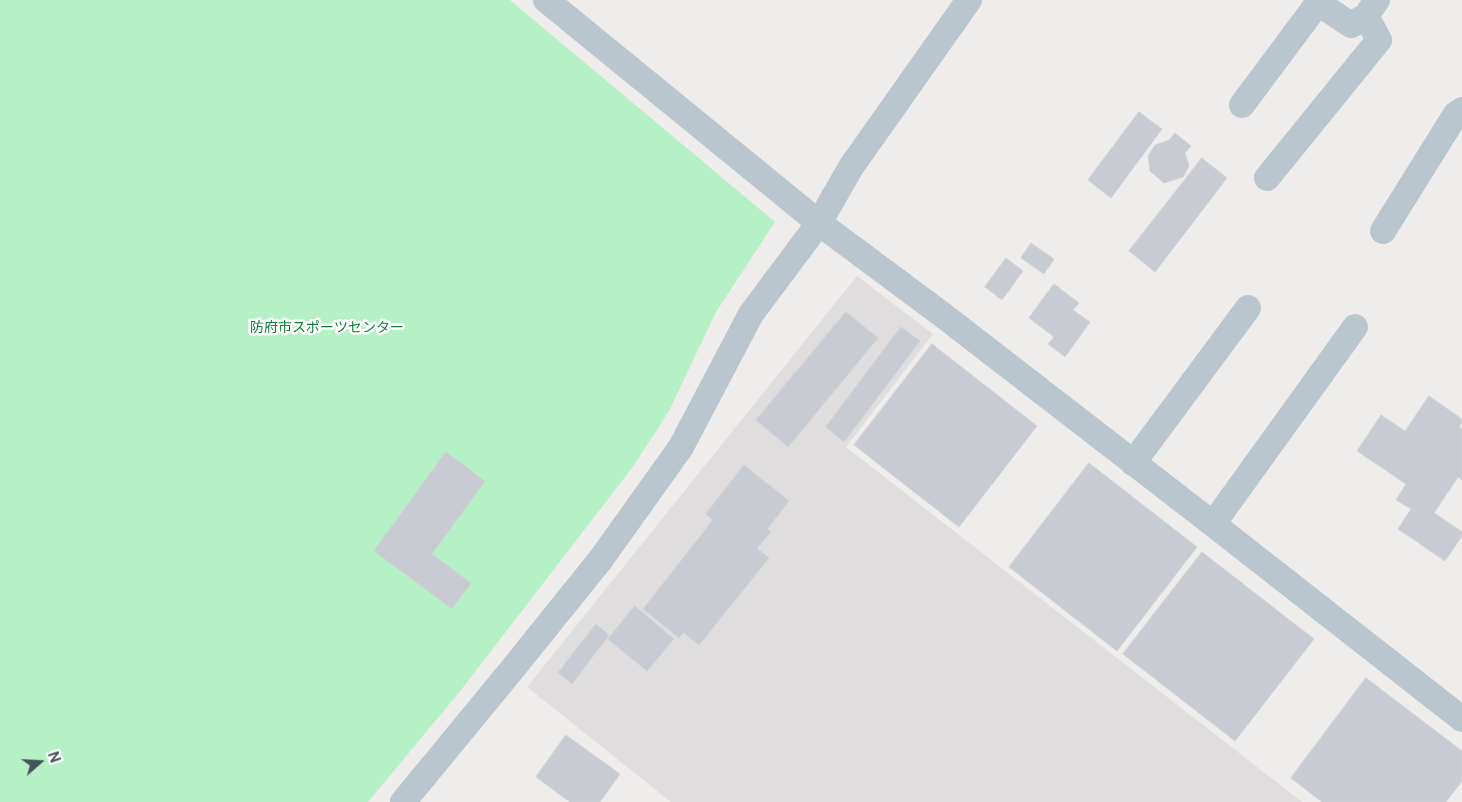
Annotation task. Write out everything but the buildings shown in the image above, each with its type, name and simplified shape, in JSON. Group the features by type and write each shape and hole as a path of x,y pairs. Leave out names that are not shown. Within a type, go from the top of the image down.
{"street":[{"path":"546,0 819,223 944,316 1462,719"},
{"path":"403,802 589,574 681,447 751,314 819,223 851,167 969,0"},
{"path":"1242,105 1318,3 1351,25 1372,8 1379,40 1267,178"},
{"path":"1383,231 1456,114 1462,110"},
{"path":"1133,463 1248,308"},
{"path":"1213,524 1355,327"}],"shaded area":[{"path":"857,276 933,334 846,447 1302,802 671,802 527,687"}],"green space":[{"name":"防府市スポーツセンター","path":"0,0 510,0 775,222 716,312 669,411 632,468 461,690 368,802 0,802"}]}
